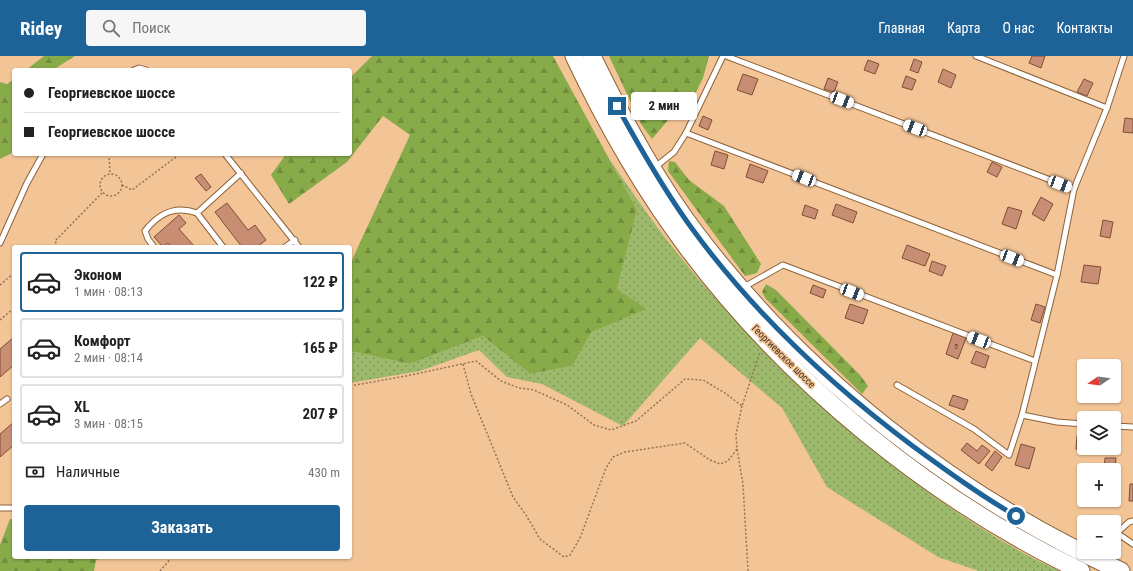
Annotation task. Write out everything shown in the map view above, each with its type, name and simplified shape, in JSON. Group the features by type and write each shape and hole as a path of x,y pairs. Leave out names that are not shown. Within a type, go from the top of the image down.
{"main road":[{"name":"Георгиевское шоссе","path":"574,56 618,142 654,201 708,274 769,343 825,397 859,426 945,493 1028,544 1081,571"},
{"name":"Георгиевское шоссе","path":"592,56 617,106 653,169 696,234 741,289 784,335 838,386 873,416 944,469 1005,510 1094,559 1121,571"}],"lane":[{"path":"653,169 674,152 686,133 724,56 1074,189"},
{"path":"976,56 1107,108"},
{"path":"897,385 974,429 1009,455 1022,414 1057,275 1074,189 1107,108 1124,56"},
{"path":"686,133 1057,275"},
{"path":"0,243 26,183 42,156"},
{"path":"227,156 298,245"},
{"path":"197,213 241,173"},
{"path":"152,245 145,231 159,216 166,211 175,209 188,210 197,213 221,245"},
{"path":"288,245 294,240"},
{"path":"741,289 782,266 1035,361"},
{"path":"0,404 7,399"},
{"path":"1022,414 1057,422 1077,423"},
{"path":"1121,426 1133,427"},
{"path":"0,508 12,508"},
{"path":"1133,521 1129,522 1117,533 1133,544"}],"path":[{"path":"109,156 110,174"},
{"path":"122,185 121,190 114,196 108,196 102,192 100,185 101,180 110,174 117,176 122,185 132,190 177,156"},
{"path":"57,245 56,241 102,192"},
{"path":"0,285 12,275"},
{"path":"0,320 12,310"},
{"path":"748,571 743,484 736,434 742,406 761,348 769,343"},
{"path":"352,386 476,361 501,381 519,388 534,390 567,405 594,425 611,430 636,421 685,380 703,380 725,393 742,406"},
{"path":"463,364 471,394 513,497 526,515 540,539 564,557 570,555 580,538 606,468 613,457 625,452 685,443 710,460 720,464 728,461 737,449"},
{"path":"160,571 170,559"}],"green space":[{"path":"44,56 75,56 56,68 29,68"},
{"path":"372,56 553,56 637,210 617,289 647,309 592,332 572,366 530,374 483,336 410,364 352,351 352,260 410,135 383,116 352,156 352,76"},
{"path":"609,56 709,56 703,78 684,116 668,120 652,139 641,124"},
{"path":"12,80 12,153 0,159 0,82 7,84"},
{"path":"285,156 352,156 347,162 289,204 271,175"},
{"path":"609,159 656,226 688,267 770,357 830,413 892,465 952,509 994,536 1059,571 979,571 938,557 827,487 782,408 700,338 623,426 542,384 507,377 479,350 420,371 352,383 352,351 410,364 483,336 530,374 572,366 592,332 647,309 617,289 637,210"},
{"path":"669,161 675,162 689,180 724,206 761,264 757,273 745,276 668,171"},
{"path":"766,284 776,290 860,375 868,386 862,394 766,299 762,292"},
{"path":"10,519 12,519 12,559 100,559 96,560 94,571 0,571 0,545"}],"building":[{"path":"1032,56 1045,56 1041,68 1029,63"},
{"path":"914,59 922,62 918,73 910,70"},
{"path":"868,60 879,64 875,74 864,70"},
{"path":"943,69 956,75 951,88 938,82"},
{"path":"743,74 758,79 752,95 737,90"},
{"path":"906,76 916,80 912,90 902,87"},
{"path":"828,78 838,82 834,92 824,89"},
{"path":"1084,79 1093,83 1087,96 1077,92"},
{"path":"703,116 712,120 708,130 699,126"},
{"path":"1125,118 1133,119 1133,133 1123,132"},
{"path":"715,151 728,155 724,169 711,165"},
{"path":"992,162 1002,167 997,177 987,172"},
{"path":"750,164 768,171 763,183 746,177"},
{"path":"201,174 211,187 206,191 195,178"},
{"path":"1041,197 1053,204 1044,221 1032,214"},
{"path":"227,203 248,230 255,225 266,240 260,245 240,245 215,212"},
{"path":"836,204 857,212 853,223 832,215"},
{"path":"805,205 818,210 815,219 802,215"},
{"path":"1008,207 1022,211 1016,229 1002,224"},
{"path":"179,215 186,223 179,229 193,245 170,245 168,243 166,245 161,245 154,237"},
{"path":"1103,220 1113,222 1110,238 1100,236"},
{"path":"907,245 930,254 925,266 902,258"},
{"path":"932,261 946,266 942,276 929,271"},
{"path":"1084,265 1101,267 1098,284 1081,282"},
{"path":"813,285 826,290 823,298 810,293"},
{"path":"850,304 868,310 863,324 845,318"},
{"path":"1036,304 1045,307 1040,323 1031,320"},
{"path":"953,333 966,338 958,359 946,354"},
{"path":"12,339 12,367 0,377 0,349"},
{"path":"976,351 989,356 985,368 971,363"},
{"path":"953,395 968,400 964,410 949,405"},
{"path":"12,424 12,447 0,457 0,434"},
{"path":"967,443 977,451 982,445 990,451 979,464 961,450"},
{"path":"1021,444 1035,448 1029,469 1015,465"},
{"path":"995,451 1002,457 992,471 985,465"},
{"path":"1105,458 1116,458 1116,463 1105,463"},
{"path":"1130,484 1133,484 1133,501 1129,501"}],"route":[{"path":"617,106 653,169 696,234 721,266 761,312 803,354 873,416 972,489 1016,516"}]}
